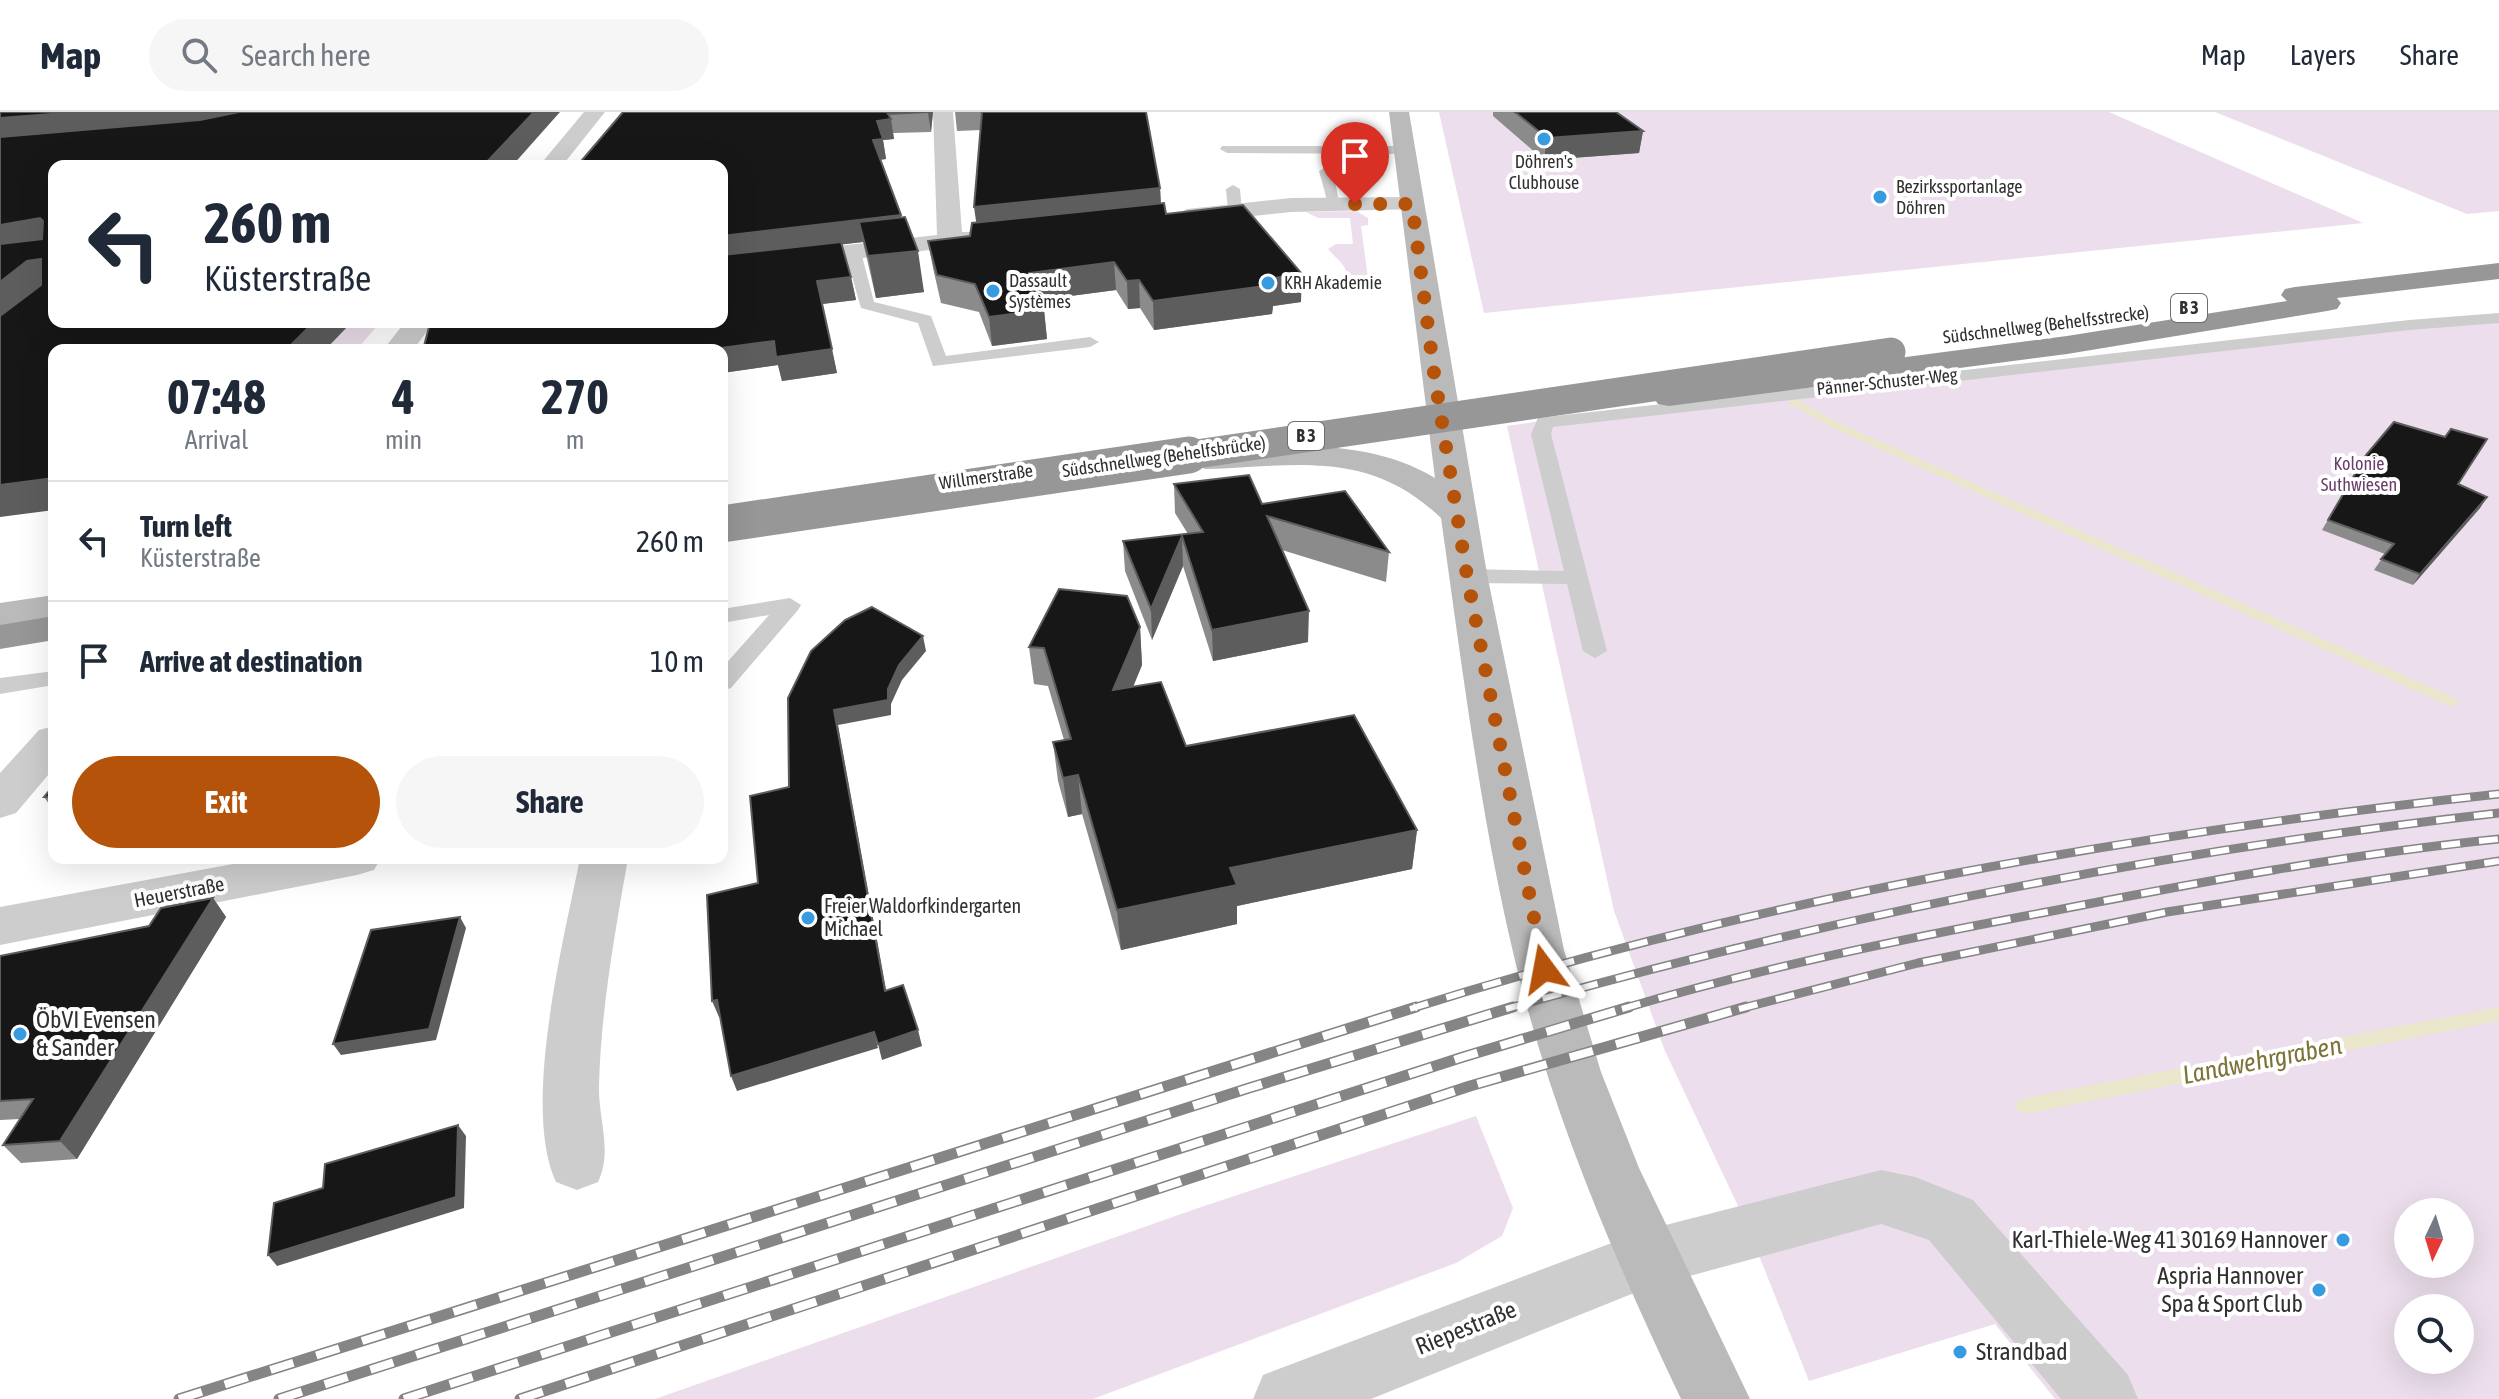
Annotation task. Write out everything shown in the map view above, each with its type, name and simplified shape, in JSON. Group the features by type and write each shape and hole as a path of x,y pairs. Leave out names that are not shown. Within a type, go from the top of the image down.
{"highway":[{"name":"Südschnellweg (Behelfsstrecke)","path":"1886,348 2499,271"},
{"name":"Südschnellweg (Behelfsstrecke)","path":"1886,348 2499,283"},
{"path":"1441,414 1527,402 1617,403 1815,381 2191,327 2327,303"},
{"name":"Südschnellweg (Behelfsbrücke)","path":"728,512 1886,348"},
{"name":"Südschnellweg (Behelfsbrücke)","path":"728,523 1886,348"},
{"path":"0,624 48,617"},
{"path":"0,637 48,629"}],"street":[{"path":"555,160 595,112"},
{"path":"943,112 950,241"},
{"path":"1399,112 1467,576 1537,943 1572,1068 1601,1153 1646,1259 1716,1399"},
{"path":"1160,219 1234,200 1412,204"},
{"path":"728,266 1011,234"},
{"path":"403,344 415,328"},
{"name":"Willmerstraße","path":"728,512 1441,414"},
{"path":"1104,461 1344,457 1390,465 1441,496 1458,515"},
{"path":"0,615 48,608"},
{"path":"0,802 48,747"},
{"name":"Heuerstraße","path":"0,926 326,864"},
{"path":"577,1164 571,1087 584,966 603,864"},
{"name":"Riepestraße","path":"1287,1399 1646,1259 1881,1197 1915,1204 1951,1220 2104,1399"}],"lane":[{"path":"1227,149 1405,150"},
{"path":"1326,171 1335,204"},
{"path":"853,252 867,305 925,320 939,362 1090,342"},
{"name":"Pänner-Schuster-Weg","path":"1577,578 1541,434 1545,422 2378,328 2499,318"},
{"path":"1467,576 1577,578 1595,651"},
{"path":"728,615 790,605 728,676"},
{"path":"0,686 48,679"}],"green space":[{"name":"Bezirkssportanlage Döhren","path":"1439,112 2109,112 2363,223 1484,313"},
{"path":"2215,112 2499,112 2499,211 2467,214"},
{"path":"1356,211 1368,218 1368,225 1361,226 1369,286 1349,286 1345,268 1328,249 1336,244 1353,244 1350,218 1318,218 1306,212"},
{"name":"Kolonie Suthwiesen","path":"2499,316 2499,1399 2055,1399 1995,1324 1809,1381 1746,1223 1665,1051 1614,911 1507,426 1627,408"},
{"path":"346,328 376,328 361,344 331,344"},
{"path":"1476,1116 1513,1208 1502,1236 1456,1263 1093,1399 655,1399 1204,1206"}],"building":[{"path":"0,112 78,112 0,118"},
{"path":"239,112 534,112 489,160 48,160 48,328 308,328 292,344 48,344 48,479 0,485 0,316 41,285 41,259 27,261 0,282 0,244 42,239 43,221 40,218 0,225 0,137 200,120"},
{"path":"623,112 928,112 888,114 891,119 877,121 883,139 873,140 901,215 728,235 728,160 582,160"},
{"path":"982,112 1146,112 1160,188 974,207"},
{"path":"1515,112 1616,112 1643,131 1547,138"},
{"path":"1164,203 1166,214 1243,205 1302,274 1267,279 1273,285 1153,301 1139,280 1127,281 1114,262 1029,273 1044,310 989,317 975,284 937,275 928,241 970,236 972,223"},
{"path":"905,217 918,251 868,256 859,222"},
{"path":"841,242 851,277 817,281 832,349 776,357 774,341 728,347 728,344 425,344 429,328 728,328 728,254"},
{"path":"2394,422 2445,437 2451,429 2487,439 2458,484 2487,497 2420,574 2381,559 2394,544 2328,520 2366,455"},
{"path":"1249,475 1262,504 1345,491 1389,552 1267,516 1309,611 1212,630 1182,536 1151,609 1123,541 1203,532 1174,484"},
{"path":"1059,589 1127,596 1140,627 1113,690 1161,682 1186,746 1354,715 1417,830 1230,868 1237,885 1117,910 1078,775 1063,778 1053,742 1071,739 1044,648 1029,647"},
{"path":"872,607 923,636 899,665 888,689 888,700 834,710 885,991 903,985 918,1030 878,1044 874,1032 731,1076 717,1000 712,1001 707,895 758,883 750,796 789,787 788,698 811,651 845,620"},
{"path":"213,898 60,1141 3,1145 33,1099 0,1101 0,956 149,926 161,908"},
{"path":"460,917 429,1029 333,1044 371,930"},
{"path":"458,1125 456,1197 268,1255 274,1203 323,1188 325,1164"}],"waterway":[{"path":"1794,402 1837,426 2452,702"},
{"name":"Landwehrgraben","path":"2024,1106 2499,1014"}],"railway":[{"path":"1410,1009 1543,969 1678,934 1949,874 2223,829 2499,794"},
{"path":"1511,1008 1751,944 1998,890 2248,847 2499,813"},
{"path":"1628,1007 1782,967 1998,921 2275,870 2387,852 2499,839"},
{"path":"1739,1009 1918,963 2167,912 2499,861"},
{"path":"179,1399 1416,1007"},
{"path":"404,1399 1463,1057 1628,1007"},
{"path":"1622,1009 1628,1007"},
{"path":"1739,1009 1746,1007"},
{"path":"279,1399 1249,1088 1511,1008"},
{"path":"1506,1009 1511,1008"},
{"path":"520,1399 1470,1086 1739,1009"}],"place":[{"name":"Döhren's Clubhouse","path":"1544,139"},
{"name":"Bezirkssportanlage Döhren","path":"1880,197"},
{"name":"KRH Akademie","path":"1268,283"},
{"name":"Dassault Systèmes","path":"993,291"},
{"name":"Freier Waldorfkindergarten Michael","path":"808,918"},
{"name":"ÖbVI Evensen & Sander","path":"20,1034"},
{"name":"Karl-Thiele-Weg 41 30169 Hannover","path":"2343,1240"},
{"name":"Aspria Hannover Spa & Sport Club","path":"2319,1290"},
{"name":"Strandbad","path":"1960,1352"}],"route":[{"path":"1355,204 1412,204 1434,373 1467,576 1516,842 1544,969"}]}
